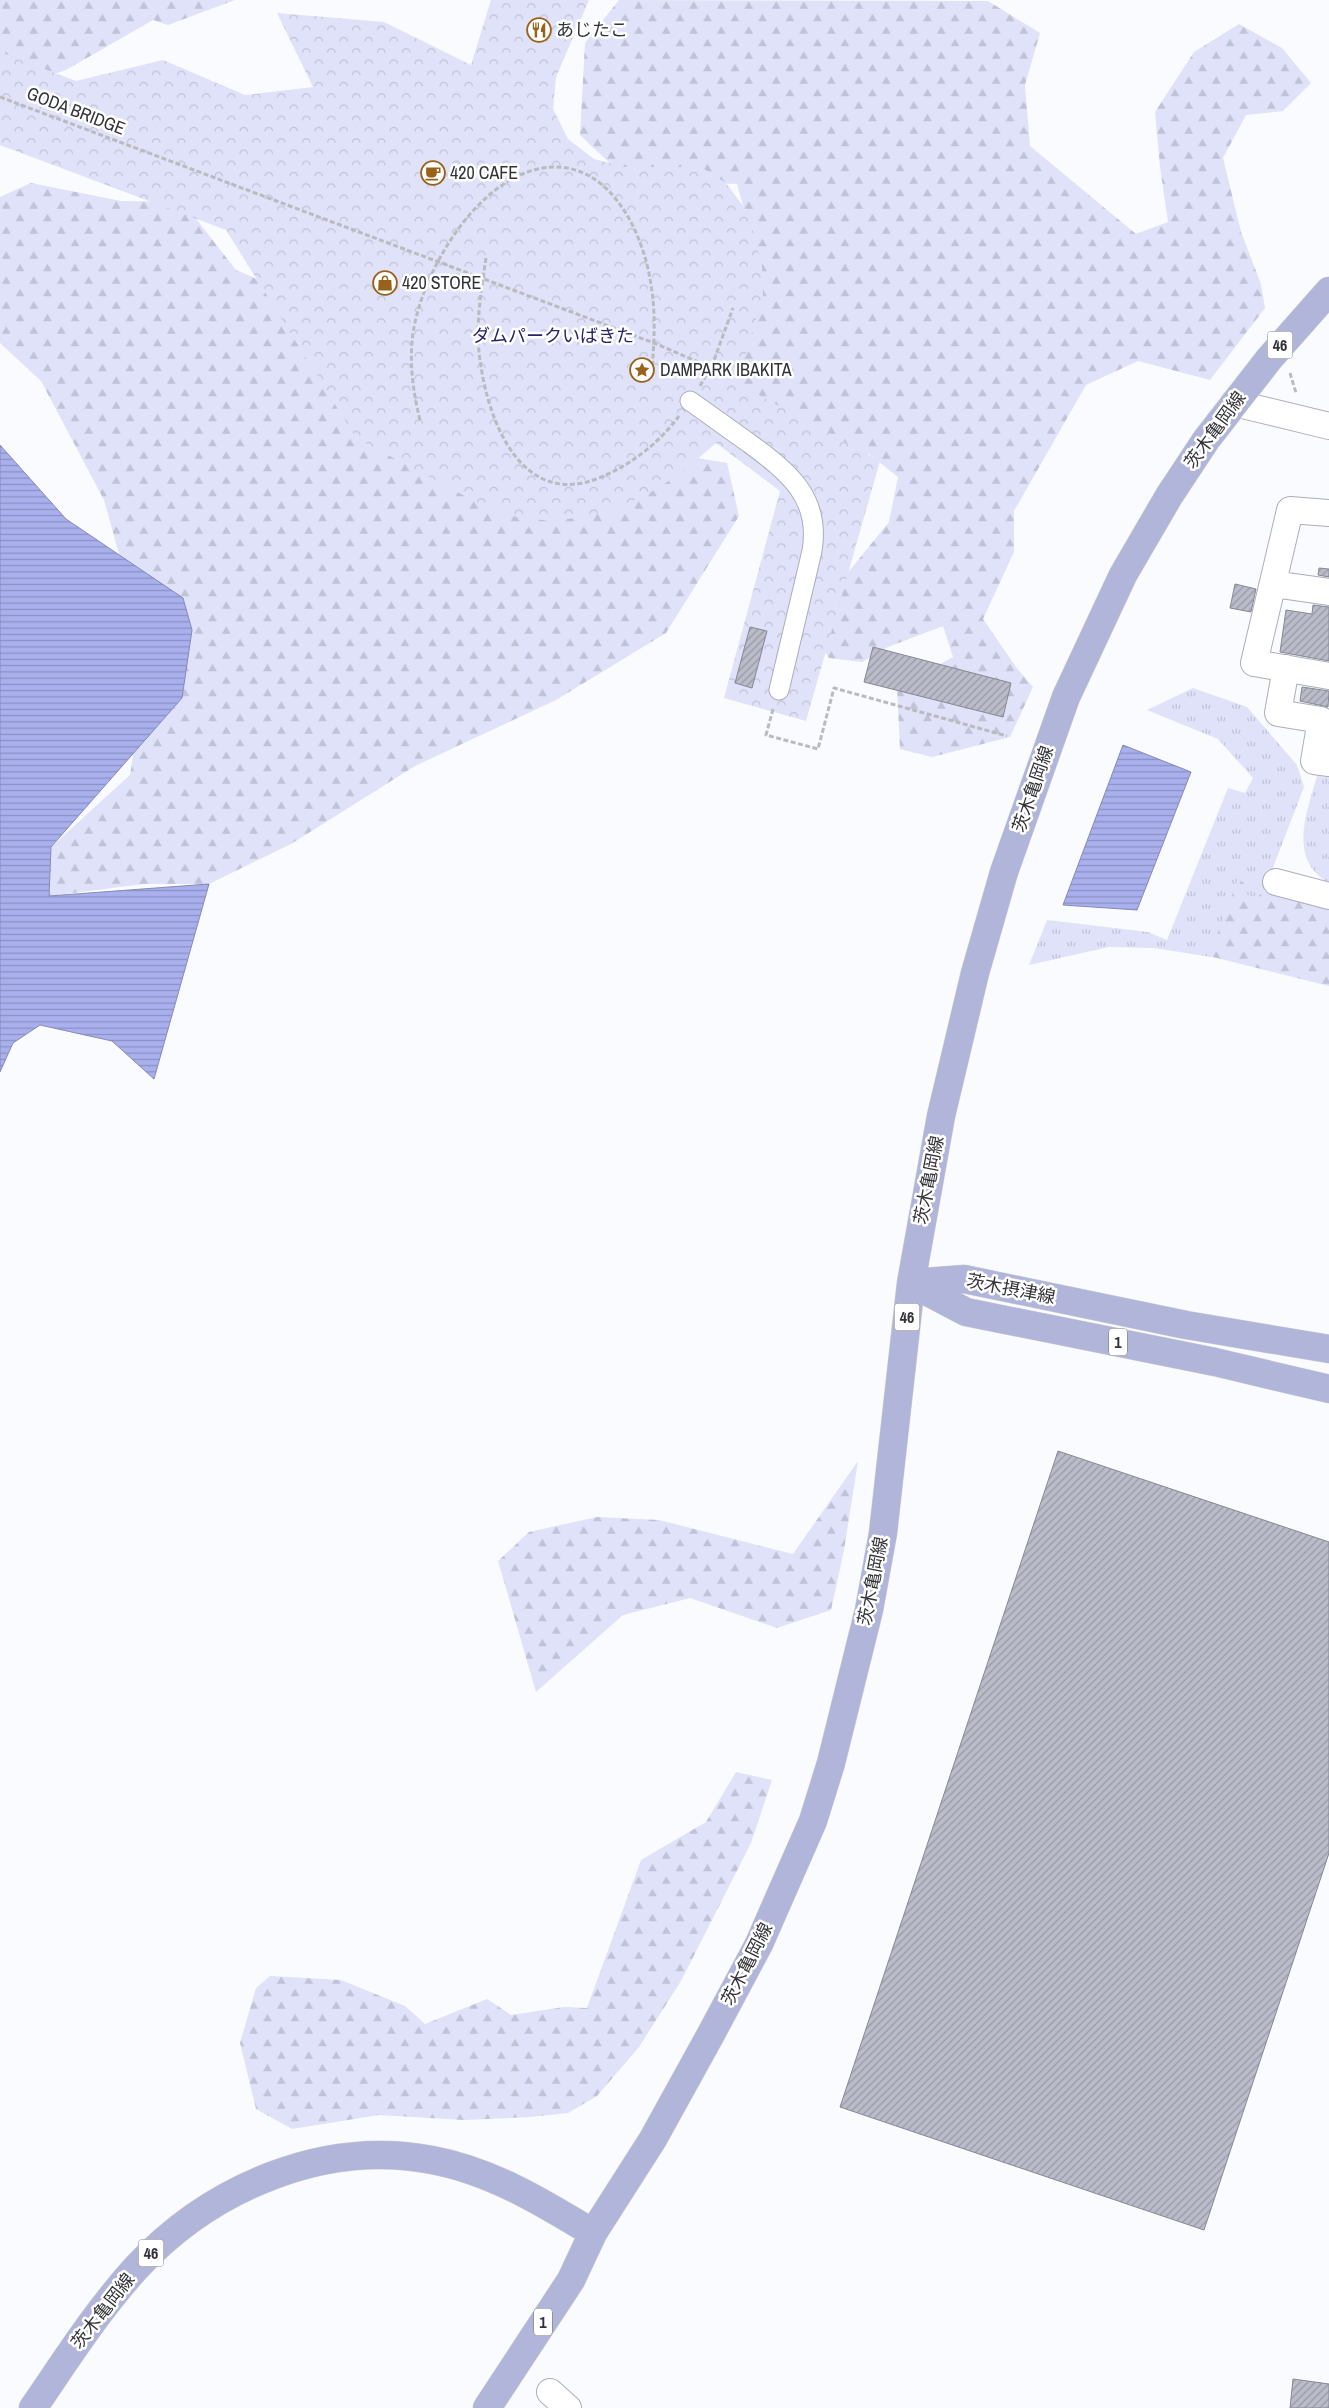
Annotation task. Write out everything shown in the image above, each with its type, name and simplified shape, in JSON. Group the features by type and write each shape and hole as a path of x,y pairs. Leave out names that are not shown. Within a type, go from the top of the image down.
{"main road":[{"name":"茨木亀岡線","path":"33,2408 88,2328 136,2268 161,2243 196,2216 242,2189 271,2176 320,2161 368,2154 432,2160 509,2185 532,2196 593,2232 653,2139 712,2034 759,1944 813,1821 831,1763 869,1610 883,1533 911,1283 941,1116 975,973 1004,872 1051,736 1085,654 1123,574 1169,496 1234,403 1269,359 1329,290"},
{"name":"茨木摂津線","path":"911,1283 964,1279 1186,1325 1329,1348"},
{"name":"茨木摂津線","path":"911,1283 966,1312 1215,1362 1329,1389"},
{"name":"1","path":"487,2408 571,2280 593,2232"}],"street":[{"path":"690,401 781,467 805,498 812,516 815,534 812,551 778,690"},
{"path":"1234,403 1329,426"},
{"path":"1329,513 1290,510 1254,663 1329,676"},
{"path":"1273,584 1329,592"},
{"path":"1286,668 1278,713 1321,720 1314,761 1329,764"},
{"path":"1285,890 1329,896"}],"path":[{"name":"GODA BRIDGE","path":"0,97 654,343 710,367"},
{"path":"420,420 413,378 414,333 419,310 438,262 457,229 473,212 506,183 521,174 538,169 556,167 584,173 598,181 610,193 631,221 646,258 652,285 654,343 652,372"},
{"path":"486,258 480,303 479,341 484,386 504,439 525,468 538,477 553,482 572,484 592,480 616,471 638,457 658,440 690,401 710,367 733,308"},
{"path":"1290,371 1292,385 1299,398"},
{"path":"778,690 766,735 818,749 834,688 1007,736"}],"green space":[{"path":"0,0 235,0 168,25 153,20 66,70 0,93"},
{"name":"ダムパークいばきた","path":"491,0 589,0 556,77 553,109 568,139 594,159 624,167 701,167 726,183 743,206 754,234 762,266 763,296 737,383 880,461 806,721 724,698 780,491 716,443 681,473 648,494 614,509 584,517 550,521 512,516 478,503 356,438 226,230 0,145 0,52 76,81 163,60 245,95 313,87 277,13 384,22 471,65"},
{"path":"619,0 988,1 1040,33 1025,85 1030,146 1136,234 1168,222 1155,112 1194,52 1239,24 1282,48 1311,83 1283,111 1246,115 1223,158 1241,232 1261,284 1265,308 1210,380 1138,361 1086,385 1014,511 1014,552 983,619 1016,667 1033,687 1010,737 932,757 900,749 897,688 953,657 943,626 888,647 862,662 829,658 812,631 837,586 889,522 898,477 869,454 826,467 725,403 750,231 737,184 657,181 615,168 580,135 585,43"},
{"path":"31,183 121,201 183,202 236,270 668,453 727,463 739,516 666,633 556,700 415,766 291,844 209,884 144,884 49,896 51,847 130,775 148,658 104,500 41,381 0,343 0,197"},
{"path":"1193,688 1247,707 1297,765 1304,787 1237,961 1154,948 1109,947 1029,965 1047,920 1148,932 1167,940 1228,788 1245,793 1253,778 1218,739 1147,710"},
{"path":"1317,776 1329,777 1329,883 1316,873 1308,861 1304,848 1305,819"},
{"path":"1238,879 1244,883 1246,894 1256,898 1266,890 1329,907 1329,986 1209,956"},
{"path":"858,1461 844,1550 831,1610 777,1628 690,1598 623,1615 536,1692 498,1561 529,1532 597,1517 659,1520 793,1554"},
{"path":"736,1772 772,1780 751,1843 681,1981 639,2047 597,2096 568,2113 464,2120 379,2115 292,2129 256,2109 240,2043 256,1988 270,1976 341,1980 405,2006 425,2024 487,1999 511,2015 564,2007 587,2008 641,1860 706,1822"}],"water":[{"path":"0,445 66,519 183,598 192,630 182,698 51,847 49,896 209,884 154,1079 112,1041 40,1025 13,1043 0,1072"},
{"path":"1123,745 1191,772 1137,910 1063,905"}],"building":[{"path":"1319,568 1329,569 1329,577 1318,575"},
{"path":"1235,584 1256,589 1251,612 1230,608"},
{"path":"1313,605 1329,607 1329,661 1280,652 1286,610 1312,614"},
{"path":"750,627 767,631 752,688 735,683"},
{"path":"873,647 1011,683 1003,717 864,682"},
{"path":"1302,687 1329,691 1328,707 1300,701"},
{"path":"1058,1451 1329,1542 1329,1853 1204,2230 840,2107"},
{"path":"1293,2379 1329,2384 1329,2408 1290,2408"}],"place":[{"name":"あじたこ","path":"539,30"},
{"name":"420 CAFE","path":"433,173"},
{"name":"420 STORE","path":"385,283"},
{"name":"DAMPARK IBAKITA","path":"642,370"}]}
